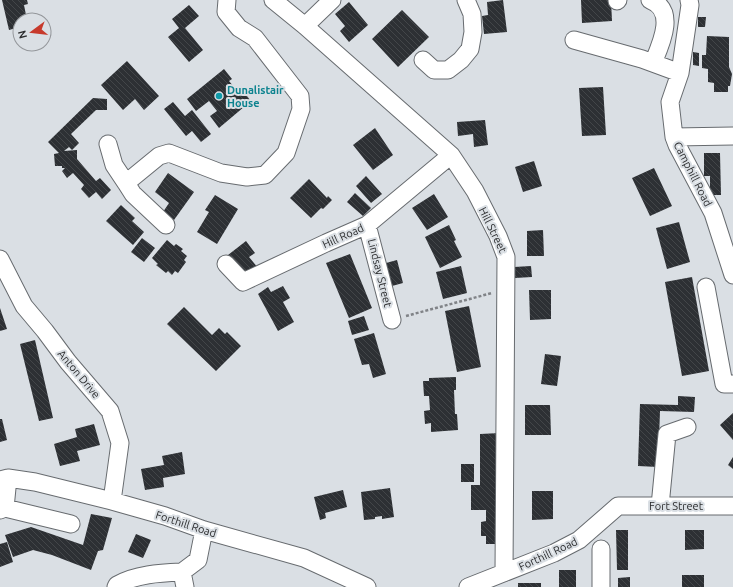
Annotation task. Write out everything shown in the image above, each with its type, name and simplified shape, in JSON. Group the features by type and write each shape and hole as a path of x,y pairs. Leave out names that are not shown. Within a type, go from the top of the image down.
{"street":[{"path":"126,183 159,156 169,152 221,173 247,177 265,175 286,153 301,109 300,96 255,38 239,28 226,12 227,0"},
{"name":"Hill Street","path":"273,0 451,156 475,191 498,236 506,257 507,288 504,573"},
{"path":"304,26 332,0"},
{"path":"423,60 434,70 448,70 461,60 470,49 473,32 472,14 466,0"},
{"path":"650,0 657,3 663,13 665,32 653,63"},
{"name":"Camphill Road","path":"689,0 690,5 680,73 670,102 674,137 713,213 733,274"},
{"path":"574,40 653,63 680,73"},
{"path":"674,137 733,136"},
{"path":"108,144 114,165 126,183 134,194 166,225"},
{"name":"Hill Road","path":"226,264 243,282 326,243 368,226 451,156"},
{"name":"Lindsay Street","path":"368,226 392,320"},
{"name":"Anton Drive","path":"0,258 24,306 68,362 110,411 120,442 112,501"},
{"path":"706,287 724,384 733,384"},
{"path":"660,506 667,434 687,426"},
{"path":"4,479 2,509 71,524"},
{"name":"Forthill Road","path":"4,479 35,482 165,516 204,530 304,558 367,587"},
{"name":"Forthill Road","path":"468,587 554,553 579,540 618,506"},
{"name":"Fort Street","path":"618,506 733,506"},
{"path":"116,587 123,581 154,574 183,580 198,560 204,530"},
{"path":"601,550 601,587"}],"path":[{"path":"392,320 507,288"}],"building":[{"path":"2,0 27,0 28,4 24,5 25,12 12,12 12,29 9,30"},
{"path":"503,0 507,32 484,34 482,16 488,15 487,2"},
{"path":"581,0 611,0 612,21 582,23"},
{"path":"349,2 368,25 349,42 340,31 345,26 335,14"},
{"path":"189,5 199,16 185,28 203,50 189,62 168,37 179,28 172,19"},
{"path":"402,10 429,37 398,67 372,39"},
{"path":"698,17 706,17 705,27 698,27"},
{"path":"707,36 729,37 729,67 732,74 730,86 728,86 728,92 714,92 714,83 708,82 708,69 702,68 702,55 706,55"},
{"path":"693,52 699,53 699,66 693,65"},
{"path":"127,61 159,96 144,110 135,99 123,110 101,85"},
{"name":"Dunalistair House","path":"224,69 232,79 229,81 239,93 242,90 251,101 219,128 210,116 217,111 209,101 196,111 187,99"},
{"path":"603,87 606,135 582,136 579,88"},
{"path":"93,98 107,99 107,110 96,110 71,134 79,143 72,150 69,147 64,151 77,150 77,159 96,181 100,178 111,190 102,199 96,192 89,198 81,189 84,185 73,173 67,178 62,171 65,168 62,168 62,166 55,166 54,154 59,153 48,142"},
{"path":"173,102 185,116 192,110 211,134 201,142 192,131 186,136 164,109"},
{"path":"485,120 488,145 474,147 473,134 458,136 457,122"},
{"path":"375,128 393,155 373,170 353,145"},
{"path":"704,153 720,153 721,195 710,195 710,176 704,176"},
{"path":"534,161 542,186 523,192 515,167"},
{"path":"654,168 672,206 650,216 632,178"},
{"path":"168,173 194,192 174,220 163,212 169,203 155,192"},
{"path":"366,176 382,194 371,203 356,186"},
{"path":"309,179 327,198 328,196 332,200 311,218 290,198"},
{"path":"355,193 371,208 363,216 347,202"},
{"path":"434,194 448,217 427,230 412,208"},
{"path":"215,195 238,209 217,244 197,232 209,212 205,210"},
{"path":"121,205 135,218 132,221 144,232 133,245 106,221"},
{"path":"679,222 690,262 667,269 656,228"},
{"path":"449,225 456,240 454,241 462,257 440,268 425,237"},
{"path":"543,230 544,256 527,256 527,231"},
{"path":"142,238 155,248 144,262 131,252"},
{"path":"167,240 174,246 176,244 183,249 181,251 187,256 184,260 186,262 178,273 175,271 172,275 168,271 166,273 156,265 158,264 152,258"},
{"path":"246,241 255,253 249,257 258,268 246,278 228,255"},
{"path":"350,254 372,308 349,318 326,263"},
{"path":"397,260 403,283 392,286 386,263"},
{"path":"461,266 467,293 443,299 436,272"},
{"path":"531,266 532,277 515,278 514,267"},
{"path":"692,277 709,371 682,376 665,282"},
{"path":"283,286 290,298 283,302 294,322 278,331 258,294 268,287 271,292"},
{"path":"529,290 551,290 551,319 530,320"},
{"path":"469,306 481,367 457,372 445,311"},
{"path":"184,307 212,335 219,328 225,334 227,332 241,346 216,371 167,324"},
{"path":"0,308 7,329 0,331"},
{"path":"364,316 369,330 352,335 348,321"},
{"path":"374,333 386,374 373,378 369,364 362,365 354,339"},
{"path":"35,340 53,418 39,421 20,344"},
{"path":"545,354 561,356 557,386 541,384"},
{"path":"456,377 456,390 454,390 455,414 457,414 458,430 431,432 431,423 425,424 424,411 430,410 429,396 424,396 423,381 429,381 429,378"},
{"path":"678,396 695,397 694,412 660,411 658,467 638,466 640,404 678,405"},
{"path":"525,405 550,405 551,435 525,435"},
{"path":"733,413 733,440 720,425"},
{"path":"0,419 2,419 7,440 0,442"},
{"path":"94,424 100,445 77,451 80,461 60,466 54,444 77,437 75,429"},
{"path":"500,433 500,544 486,544 486,536 481,536 481,522 486,521 486,510 471,510 471,485 480,485 480,434"},
{"path":"182,452 185,474 163,478 164,487 145,490 141,469 164,465 162,456"},
{"path":"733,457 733,469 728,465"},
{"path":"461,464 474,464 474,482 461,482"},
{"path":"390,488 394,517 382,519 382,516 375,517 375,519 364,520 361,492"},
{"path":"343,490 347,507 325,513 326,518 320,520 314,497"},
{"path":"532,491 553,491 553,519 532,520"},
{"path":"91,514 112,518 103,550 98,551 91,570 52,555 33,550 13,557 5,535 31,527 83,545"},
{"path":"616,530 628,530 628,570 617,570"},
{"path":"685,530 704,530 704,549 685,550"},
{"path":"136,534 151,540 143,558 128,552"},
{"path":"7,542 13,562 0,567 0,544"},
{"path":"559,570 576,570 576,587 559,587"},
{"path":"682,575 704,575 704,587 682,587"},
{"path":"630,577 630,587 618,587 618,578"},
{"path":"518,583 541,583 541,587 518,587"}],"place":[{"name":"Dunalistair House","path":"219,96"}]}
